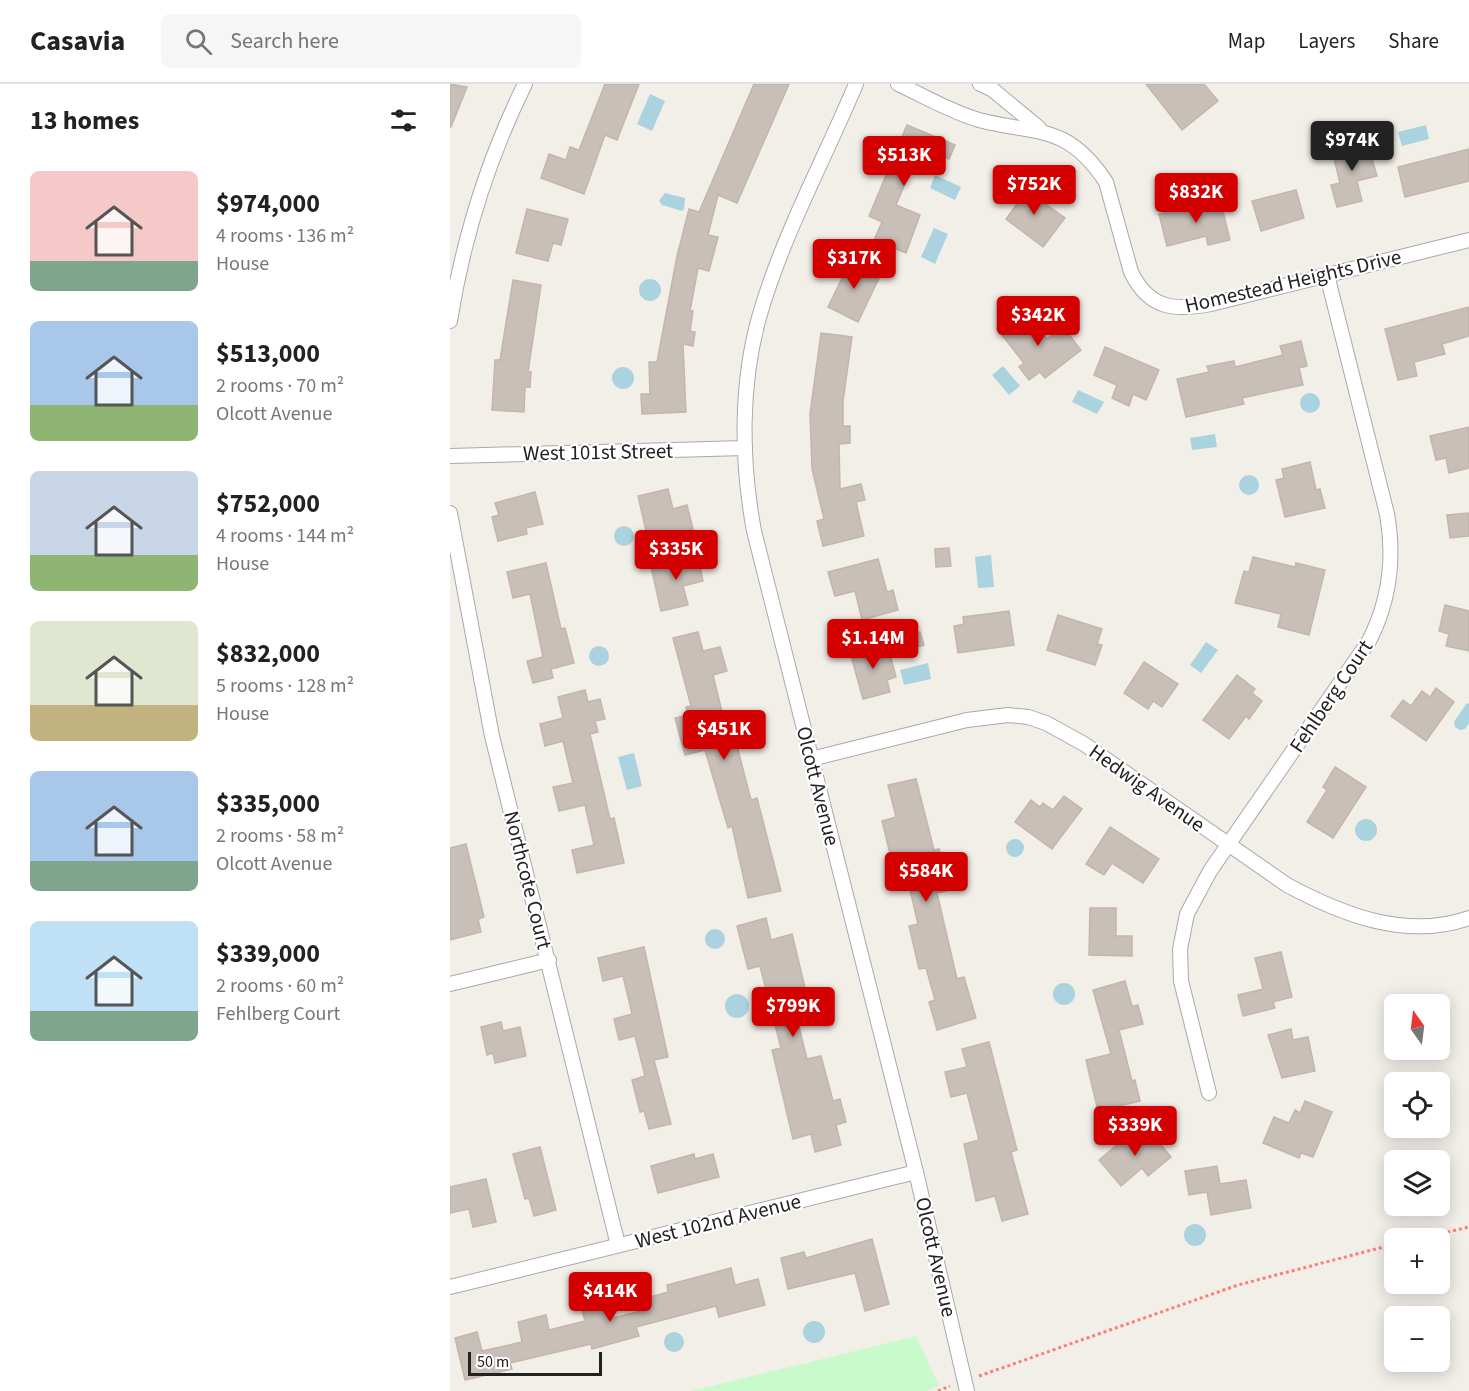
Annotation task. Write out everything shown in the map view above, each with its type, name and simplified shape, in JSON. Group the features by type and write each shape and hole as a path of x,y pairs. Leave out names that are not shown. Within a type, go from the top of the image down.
{"street":[{"path":"450,321 469,228 490,164 525,84"},
{"name":"Olcott Avenue","path":"856,84 786,240 760,315 748,376 745,448 753,531 916,1172 966,1386"},
{"name":"Homestead Heights Drive","path":"898,84 977,119 1040,130"},
{"name":"Homestead Heights Drive","path":"980,84 993,90 1040,130 1073,146 1098,171 1111,196 1131,272 1137,285 1158,303 1172,308 1199,306 1469,240"},
{"name":"Fehlberg Court","path":"1209,1093 1181,981 1182,930 1192,900 1369,641 1388,593 1391,561 1387,514 1327,275"},
{"name":"West 101st Street","path":"450,456 745,448"},
{"name":"Northcote Court","path":"450,513 492,736 618,1245"},
{"name":"Hedwig Avenue","path":"811,759 967,720 1008,715 1028,717 1046,723 1084,744 1228,846 1305,894 1374,922 1427,927 1469,918"},
{"path":"450,984 549,960"},
{"name":"West 102nd Avenue","path":"450,1287 916,1172"}],"path":[{"path":"1450,1231 1469,1227"},
{"path":"938,1391 966,1386 1238,1286 1384,1247"}],"green space":[{"path":"916,1336 939,1386 926,1391 692,1391"}],"water":[{"path":"650,94 665,101 652,131 637,124"},
{"path":"1426,125 1429,139 1402,146 1398,132"},
{"path":"935,175 961,187 955,200 930,188"},
{"path":"665,193 685,198 684,209 682,211 662,205 659,201"},
{"path":"934,228 948,234 935,264 921,257"},
{"path":"650,279 658,282 661,290 658,298 650,301 642,298 639,290 642,282"},
{"path":"1003,366 1020,386 1009,395 992,375"},
{"path":"623,367 631,370 634,378 631,386 623,389 615,386 612,378 615,370"},
{"path":"1078,390 1104,402 1097,414 1072,402"},
{"path":"1310,393 1317,396 1320,403 1317,410 1310,413 1303,410 1300,403 1303,396"},
{"path":"1215,434 1217,447 1192,450 1190,438"},
{"path":"1249,475 1256,478 1259,485 1256,492 1249,495 1242,492 1239,485 1242,478"},
{"path":"624,526 631,529 634,536 631,543 624,546 617,543 614,536 617,529"},
{"path":"991,555 994,587 978,588 975,557"},
{"path":"1206,642 1218,650 1201,673 1190,665"},
{"path":"599,646 606,649 609,656 606,663 599,666 592,663 589,656 592,649"},
{"path":"928,663 931,679 904,685 900,670"},
{"path":"1469,703 1469,723 1465,729 1460,730 1455,727 1454,722"},
{"path":"634,753 642,786 627,790 618,757"},
{"path":"1366,819 1376,826 1377,830 1370,840 1366,841 1356,834 1355,830 1362,820"},
{"path":"1011,839 1019,839 1024,844 1022,855 1011,857 1006,852 1006,844"},
{"path":"715,929 722,932 725,939 722,946 715,949 708,946 705,939 708,932"},
{"path":"1064,983 1072,986 1075,994 1072,1002 1064,1005 1056,1002 1053,994 1056,986"},
{"path":"737,994 746,997 749,1006 746,1015 737,1018 728,1015 725,1006 728,997"},
{"path":"1195,1224 1203,1227 1206,1235 1203,1243 1195,1246 1187,1243 1184,1235 1187,1227"},
{"path":"814,1321 822,1324 825,1332 822,1340 814,1343 806,1340 803,1332 806,1324"},
{"path":"674,1332 681,1335 684,1342 681,1349 674,1352 667,1349 664,1342 667,1335"}],"building":[{"path":"450,84 467,87 451,127 450,127"},
{"path":"605,84 639,84 617,140 605,135 584,194 541,178 549,154 566,160 570,147 579,150"},
{"path":"754,84 789,84 737,203 718,195 708,235 718,237 709,271 698,268 690,311 693,311 690,331 695,332 693,346 683,344 686,412 642,414 641,394 650,394 649,362 657,362 677,256 689,209 699,212"},
{"path":"1146,84 1204,84 1218,101 1182,130"},
{"path":"907,125 955,145 949,159 931,152 924,169 913,165 896,205 920,215 906,253 874,240 882,222 869,216"},
{"path":"1367,141 1377,176 1357,181 1362,201 1337,207 1331,185 1340,183 1332,150"},
{"path":"1469,149 1469,181 1405,197 1398,167"},
{"path":"1019,185 1065,218 1043,247 1006,219 1017,204 1008,198"},
{"path":"1296,190 1304,218 1261,231 1252,201"},
{"path":"1220,199 1230,240 1208,245 1206,236 1167,246 1159,214"},
{"path":"527,209 568,219 561,245 553,243 548,261 516,253"},
{"path":"853,256 872,265 868,272 879,278 858,322 828,307"},
{"path":"513,280 541,285 528,372 531,372 530,387 525,387 524,412 492,410 495,360 500,360"},
{"path":"1469,307 1469,336 1442,344 1445,354 1414,362 1417,376 1398,380 1385,329"},
{"path":"1014,316 1022,326 1031,319 1047,339 1063,327 1081,350 1045,378 1040,372 1029,380 1019,367 1024,363 997,329"},
{"path":"821,333 852,337 843,401 843,426 850,426 850,443 839,444 840,489 861,484 865,500 856,502 864,536 823,546 817,521 824,519 812,469 810,414"},
{"path":"1301,341 1307,366 1299,368 1303,385 1242,398 1244,404 1186,417 1177,379 1209,372 1207,366 1234,361 1235,367 1283,355 1280,346"},
{"path":"1105,347 1159,370 1146,400 1133,394 1129,406 1112,398 1117,385 1094,375"},
{"path":"1469,427 1469,468 1449,473 1446,458 1436,460 1430,436"},
{"path":"1310,462 1316,490 1320,489 1325,508 1285,517 1276,480 1284,478 1282,469"},
{"path":"668,489 673,509 687,505 693,529 648,539 638,496"},
{"path":"535,492 543,524 526,528 527,534 498,541 492,517 499,515 495,503"},
{"path":"1469,513 1469,536 1450,538 1447,515"},
{"path":"949,548 951,566 936,567 935,549"},
{"path":"698,556 703,581 683,586 688,605 661,611 651,567"},
{"path":"1253,557 1295,567 1296,563 1325,570 1309,635 1278,627 1281,614 1235,603 1244,571 1249,572"},
{"path":"878,559 887,592 893,590 898,610 862,620 855,591 835,596 828,572"},
{"path":"546,563 561,629 565,628 574,663 551,669 553,678 533,683 527,661 543,657 530,594 513,598 507,572"},
{"path":"1445,605 1469,611 1469,651 1446,646 1449,634 1439,631"},
{"path":"1009,611 1014,645 958,653 954,626 964,624 963,617"},
{"path":"1058,615 1102,629 1097,644 1102,645 1095,665 1047,650"},
{"path":"698,632 703,651 720,647 727,671 713,675 724,720 737,717 743,740 736,742 751,800 757,798 781,891 748,898 732,826 728,828 705,750 685,755 675,718 688,715 686,707 691,706 673,638"},
{"path":"920,632 924,645 910,649 907,635"},
{"path":"887,643 896,677 887,680 890,692 863,699 850,652"},
{"path":"1144,662 1178,684 1162,707 1153,701 1148,709 1124,693"},
{"path":"1237,675 1255,689 1252,693 1262,701 1249,719 1246,716 1229,739 1203,720"},
{"path":"1436,688 1454,702 1426,741 1391,716 1403,700 1411,706 1422,691 1430,697"},
{"path":"585,690 588,702 600,699 605,719 595,721 598,732 590,734 610,819 614,818 624,863 577,873 572,850 594,845 585,805 559,811 553,787 573,783 563,741 545,746 540,724 563,718 558,697"},
{"path":"1335,767 1366,787 1333,838 1307,822 1327,790 1323,787"},
{"path":"916,779 934,850 939,849 949,890 937,893 957,979 964,977 976,1018 937,1030 929,1002 935,1000 926,968 919,969 909,926 918,924 908,881 897,883 882,821 896,817 888,785"},
{"path":"1064,796 1082,809 1052,849 1015,822 1031,800 1040,807 1043,803 1053,810"},
{"path":"1110,827 1159,859 1143,883 1112,863 1104,875 1086,864"},
{"path":"466,844 484,917 478,919 481,932 450,940 450,848"},
{"path":"1090,908 1116,908 1116,936 1132,936 1132,956 1089,955"},
{"path":"766,918 771,940 792,934 808,1000 794,1004 807,1059 821,1056 833,1101 840,1099 846,1122 836,1125 841,1145 815,1152 811,1134 793,1139 772,1050 781,1048 760,966 748,969 737,926"},
{"path":"644,947 668,1057 654,1060 671,1124 649,1129 644,1111 640,1112 632,1080 645,1076 635,1036 619,1040 614,1019 632,1014 623,976 603,981 598,958"},
{"path":"1281,952 1292,997 1273,1002 1275,1008 1243,1016 1238,995 1263,989 1255,958"},
{"path":"1125,981 1132,1006 1138,1005 1143,1024 1119,1030 1132,1081 1135,1080 1140,1101 1098,1111 1086,1060 1111,1054 1093,990"},
{"path":"501,1022 503,1031 520,1027 526,1056 495,1063 493,1053 487,1055 481,1027"},
{"path":"1291,1029 1293,1040 1308,1037 1315,1071 1282,1078 1268,1035"},
{"path":"989,1042 1017,1150 1011,1152 1028,1214 1002,1221 995,1196 976,1201 964,1144 979,1140 967,1093 951,1097 945,1072 967,1067 962,1049"},
{"path":"1305,1101 1332,1112 1313,1157 1301,1153 1299,1158 1263,1143 1274,1117 1289,1123 1295,1110 1300,1113"},
{"path":"1137,1128 1146,1139 1152,1134 1171,1157 1148,1176 1142,1168 1121,1186 1099,1160"},
{"path":"540,1147 556,1210 534,1216 529,1198 525,1199 513,1154"},
{"path":"694,1154 695,1159 713,1154 719,1177 658,1193 651,1166"},
{"path":"1217,1166 1220,1184 1246,1180 1251,1208 1211,1215 1207,1192 1189,1195 1185,1171"},
{"path":"486,1179 496,1222 473,1227 469,1209 450,1213 450,1187"},
{"path":"872,1239 889,1304 865,1311 855,1273 788,1289 781,1258 804,1252 806,1258"},
{"path":"731,1268 735,1285 758,1279 765,1305 719,1317 716,1306 636,1327 639,1336 592,1349 591,1344 510,1363 512,1369 465,1380 455,1338 477,1332 482,1351 522,1342 518,1322 546,1315 549,1330 585,1321 581,1306 604,1300 609,1319 653,1308 650,1297 668,1292 667,1285"}]}
